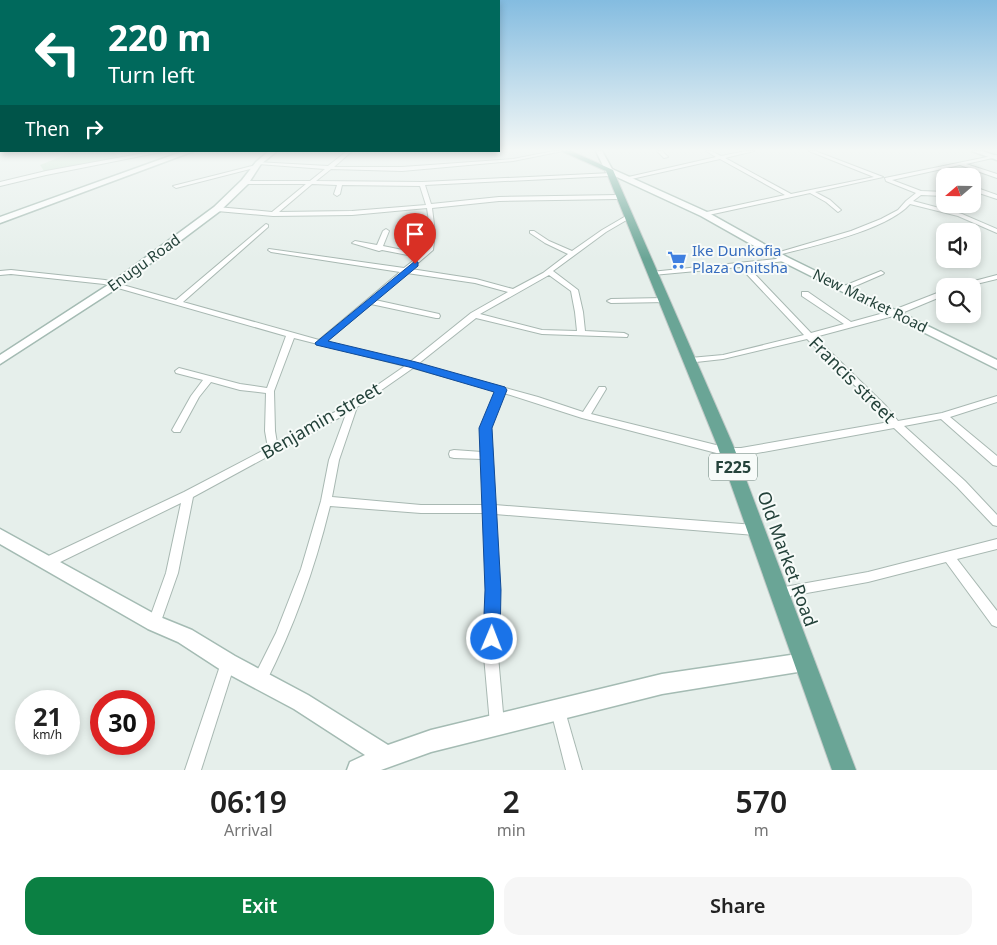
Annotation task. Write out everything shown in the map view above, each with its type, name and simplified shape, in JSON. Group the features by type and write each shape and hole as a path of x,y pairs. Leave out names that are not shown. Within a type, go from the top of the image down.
{"main road":[{"name":"Old Market Road","path":"615,187 728,452 844,770"}],"street":[{"path":"0,220 96,187"},
{"name":"Enugu Road","path":"0,360 115,286 217,209 240,187"},
{"path":"273,214 305,187"},
{"path":"338,194 339,187"},
{"path":"320,343 430,250 433,241 430,206 423,187"},
{"name":"New Market Road","path":"646,187 704,214 780,256 997,365"},
{"path":"774,187 791,196"},
{"path":"704,214 834,187"},
{"path":"905,187 920,193 936,194"},
{"path":"981,191 997,197"},
{"path":"811,192 828,201 838,210"},
{"path":"653,273 742,265 780,256 861,228 898,212 913,196 920,193"},
{"path":"217,209 273,214 352,212 516,198 619,197"},
{"path":"908,202 960,215 997,231"},
{"name":"Benjamin street","path":"46,563 188,495 353,406 412,365 474,315 548,271 604,231 628,217"},
{"path":"177,303 266,226"},
{"path":"379,249 386,231"},
{"path":"532,232 572,254"},
{"path":"355,243 423,256"},
{"path":"271,250 476,281 515,292"},
{"name":"Francis street","path":"742,265 809,336 870,395 895,423 961,484 997,522"},
{"path":"548,271 559,277 574,290 581,334"},
{"path":"0,273 11,272 98,281 320,343 412,365 585,416 728,452 741,452 895,423 943,416 997,399"},
{"path":"843,288 881,273"},
{"path":"981,281 997,277"},
{"path":"805,294 850,325"},
{"path":"690,361 723,357 809,336 894,313 936,296"},
{"path":"369,300 436,316"},
{"path":"611,301 664,300"},
{"path":"474,315 542,332 624,335"},
{"path":"273,450 270,432 270,391 291,334"},
{"path":"179,371 240,388 270,391"},
{"path":"177,430 195,396 209,379"},
{"path":"585,416 602,389"},
{"path":"496,725 491,656 493,590 486,428 501,390"},
{"path":"260,679 275,652 306,571 326,501 332,465 347,428 353,406"},
{"path":"943,416 997,462"},
{"path":"454,454 487,456"},
{"path":"154,623 172,573 188,495"},
{"path":"326,501 421,509 488,509 678,522 755,530"},
{"path":"0,536 154,623 185,636 228,663 301,702 386,756"},
{"path":"778,593 868,577 997,544"},
{"path":"948,556 997,621"},
{"path":"358,770 386,756 430,741 662,684 804,662"},
{"path":"193,770 228,663"},
{"path":"558,711 574,770"}],"place":[{"name":"Ike Dunkofia Plaza Onitsha","path":"677,260"}],"route":[{"path":"415,264 369,300 320,343 412,365 501,390 486,428 493,590 492,639"}]}
